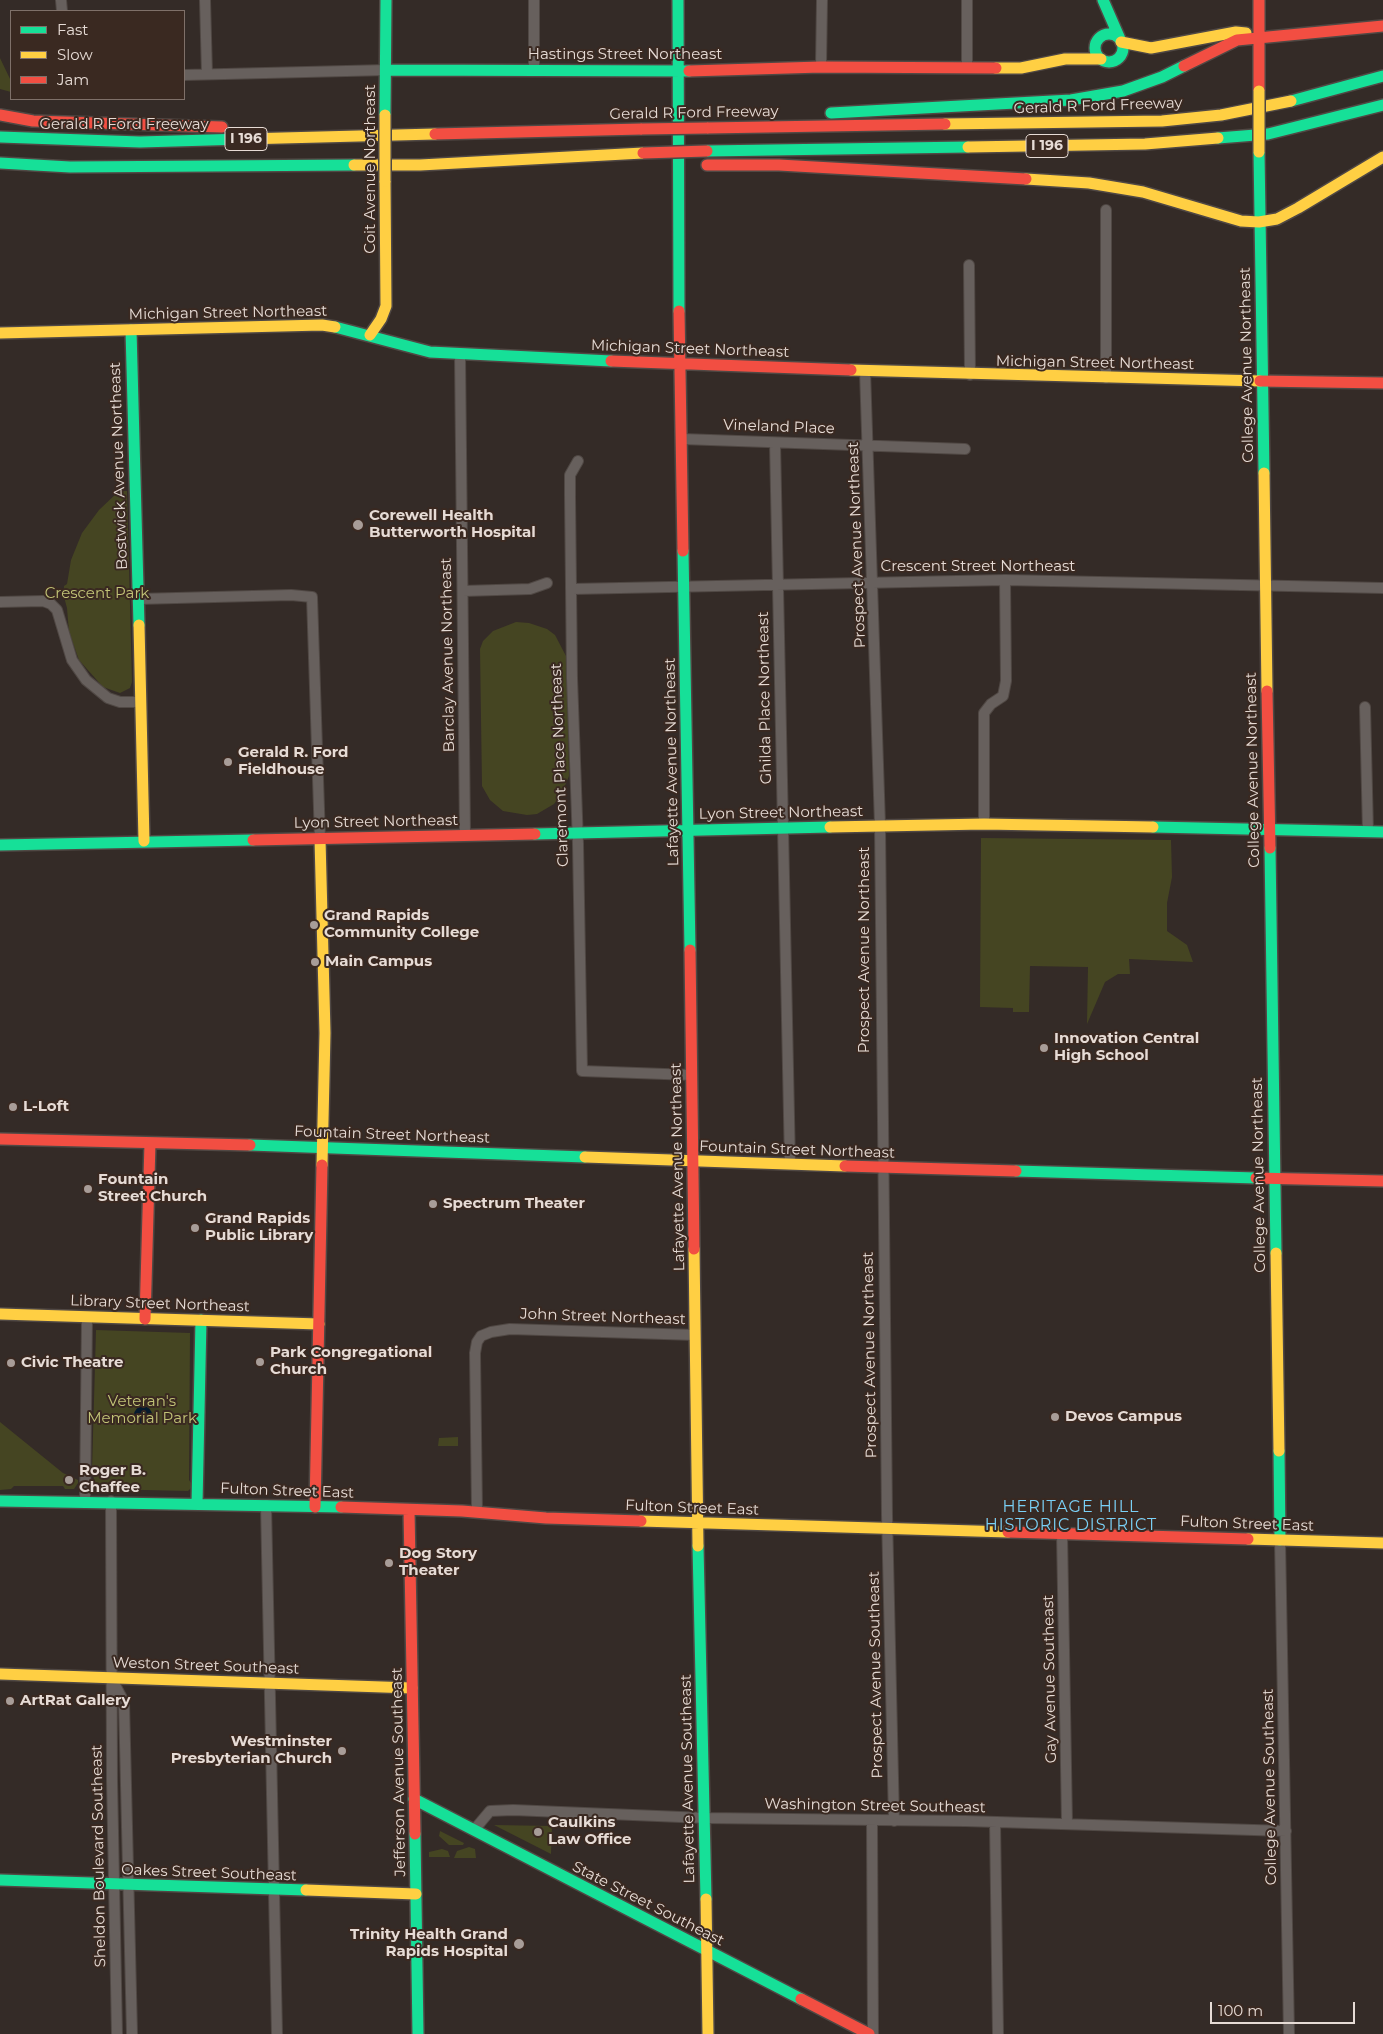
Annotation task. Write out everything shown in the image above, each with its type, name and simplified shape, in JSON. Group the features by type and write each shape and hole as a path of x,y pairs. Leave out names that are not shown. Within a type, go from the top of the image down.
{"main road":[{"name":"Coit Avenue Northeast","path":"370,335 381,319 386,306 386,0"},
{"name":"Lafayette Avenue Northeast","path":"678,0 680,364 698,1523"},
{"name":"College Avenue Northeast","path":"1259,0 1259,222 1280,1540"},
{"path":"1104,3 1120,40 1122,52 1116,59 1108,61 1101,59 1095,50 1104,3"},
{"path":"823,113 962,107 1071,100 1104,95 1123,92 1162,77 1237,40 1383,26"},
{"path":"1098,39 1108,34 1120,40 1151,48 1236,32 1259,38"},
{"name":"Hastings Street Northeast","path":"1065,59 1098,39"},
{"name":"Hastings Street Northeast","path":"387,70 679,71 821,67 1021,68 1065,59 1101,59"},
{"name":"Gerald R Ford Freeway","path":"0,137 140,142 492,132 1162,121 1221,115 1284,102 1383,76"},
{"name":"I 196","path":"0,163 70,166 420,165 707,151 1145,144 1268,134 1350,116 1383,105"},
{"path":"738,127 803,114"},
{"path":"0,115 33,121 132,126 492,132"},
{"path":"670,166 779,165 1089,183 1143,192 1241,221 1259,222 1277,219 1383,158"},
{"path":"420,165 605,167"},
{"name":"Michigan Street Northeast","path":"0,333 294,324 336,326 430,352 460,354 970,375 1383,383"},
{"name":"Bostwick Avenue Northeast","path":"131,330 144,841"},
{"name":"Lyon Street Northeast","path":"0,845 984,824 1383,832"},
{"path":"316,1507 325,1033 320,839"},
{"name":"Fountain Street Northeast","path":"0,1139 323,1147 693,1162 1383,1181"},
{"path":"145,1319 150,1143"},
{"name":"Library Street Northeast","path":"0,1314 319,1324"},
{"path":"196,1504 201,1320"},
{"name":"Fulton Street East","path":"0,1501 111,1501 266,1505 477,1512 538,1518 1383,1543"},
{"name":"Jefferson Avenue Southeast","path":"408,1510 418,2034"},
{"name":"Lafayette Avenue Southeast","path":"698,1523 708,2034"},
{"name":"Weston Street Southeast","path":"0,1674 412,1688"},
{"name":"State Street Southeast","path":"414,1799 706,1951 871,2034"},
{"name":"Oakes Street Southeast","path":"0,1880 416,1894"}],"street":[{"path":"206,0 207,74"},
{"path":"534,0 534,71"},
{"path":"821,67 822,0"},
{"path":"967,0 967,67"},
{"name":"Hastings Street Northeast","path":"185,74 387,70"},
{"path":"1106,210 1106,378"},
{"path":"969,265 970,375"},
{"name":"Barclay Avenue Northeast","path":"460,354 466,835"},
{"name":"Prospect Avenue Northeast","path":"865,371 869,445 880,825 888,1528"},
{"name":"Vineland Place","path":"682,439 965,449"},
{"name":"Ghilda Place Northeast","path":"775,442 781,829 790,1164"},
{"name":"Claremont Place Northeast","path":"578,461 570,475 572,678 582,1071 692,1075"},
{"path":"984,824 984,713 991,704 1003,696 1006,681 1005,580"},
{"name":"Crescent Street Northeast","path":"572,588 1005,580 1383,588"},
{"path":"462,591 530,589 547,583"},
{"path":"138,599 291,595 312,597 320,839"},
{"path":"0,602 42,601 51,604 57,610 72,660 86,680 108,698 120,702 140,702"},
{"path":"1365,707 1368,832"},
{"path":"85,1501 87,1317"},
{"name":"John Street Northeast","path":"477,1512 477,1342 481,1336 491,1332 510,1330 695,1335"},
{"name":"Sheldon Boulevard Southeast","path":"111,1501 113,1884 117,2034"},
{"path":"266,1505 278,2034"},
{"name":"Prospect Avenue Southeast","path":"888,1528 894,1821"},
{"name":"Gay Avenue Southeast","path":"1062,1533 1067,1824"},
{"name":"College Avenue Southeast","path":"1280,1540 1289,2034"},
{"name":"Sheldon Boulevard Southeast","path":"112,1678 124,1702 132,2034"},
{"name":"Washington Street Southeast","path":"474,1830 490,1811 705,1818 995,1822 1286,1831"},
{"path":"871,2034 872,1821"},
{"path":"995,1822 998,2034"}],"green space":[{"path":"0,58 10,79 10,92 0,89"},
{"name":"Crescent Park","path":"119,491 127,491 132,682 130,688 120,693 103,687 79,660 69,632 64,597 64,586 67,584 71,560 82,533 99,510"},
{"path":"516,622 529,623 547,629 555,635 567,658 569,776 561,795 554,804 537,814 527,815 503,811 490,800 482,786 480,649 483,641 493,631"},
{"path":"981,838 1171,840 1172,877 1167,903 1167,931 1187,945 1193,962 1129,959 1130,974 1118,974 1105,982 1087,1024 1088,967 1030,966 1029,1012 1013,1012 1013,1008 980,1007"},
{"name":"Veteran's Memorial Park","path":"96,1330 190,1333 189,1480 191,1488 188,1491 100,1489 95,1484 92,1470"},
{"path":"0,1422 63,1473 78,1480 74,1489 65,1489 63,1486 14,1486 11,1489 0,1490"},
{"path":"458,1437 458,1446 438,1446 439,1438"},
{"path":"494,1825 552,1826 551,1854"},
{"path":"440,1831 464,1843 463,1845 449,1845 439,1836"},
{"path":"469,1847 475,1849 476,1858 454,1858 457,1851"},
{"path":"442,1849 448,1851 450,1857 429,1857 429,1852"}],"water":[{"path":"143,1406 149,1409 152,1415 149,1421 143,1424 137,1421 134,1415 137,1409"}],"traffic: fast":[{"path":"385,115 386,0"},
{"path":"678,0 679,311"},
{"path":"1103,0 1120,39"},
{"path":"1109,34 1119,38 1123,48 1119,58 1109,62 1099,58 1095,48 1099,38 1109,34"},
{"path":"831,113 1071,100 1123,91 1162,77 1184,66"},
{"path":"387,70 689,71"},
{"path":"1291,101 1383,76"},
{"path":"1218,138 1268,134 1383,105"},
{"path":"0,137 140,142 244,139"},
{"path":"707,151 968,147"},
{"path":"1259,152 1264,473"},
{"path":"0,163 70,167 354,165"},
{"path":"335,327 430,352 611,361"},
{"path":"131,330 139,625"},
{"path":"683,551 690,950"},
{"path":"535,834 830,827"},
{"path":"1153,827 1383,832"},
{"path":"0,845 253,840"},
{"path":"1270,848 1276,1253"},
{"path":"250,1145 585,1157"},
{"path":"1016,1171 1256,1178"},
{"path":"197,1504 201,1320"},
{"path":"1279,1451 1280,1540"},
{"path":"0,1501 341,1507"},
{"path":"698,1546 706,1899"},
{"path":"414,1799 801,1999"},
{"path":"415,1834 418,2034"},
{"path":"0,1880 306,1890"}],"traffic: slow":[{"path":"1121,42 1151,48 1236,32 1246,33"},
{"path":"996,68 1021,68 1065,59 1101,59"},
{"path":"1259,91 1259,152"},
{"path":"945,124 1162,121 1221,115 1291,101"},
{"path":"385,115 385,181"},
{"path":"244,139 435,134"},
{"path":"968,147 1145,144 1218,138"},
{"path":"354,165 420,165 643,153"},
{"path":"1026,179 1089,183 1143,192 1241,221 1259,222 1277,219 1298,208 1383,157"},
{"path":"370,335 381,319 386,306 385,181"},
{"path":"0,333 322,325 335,327"},
{"path":"851,370 1260,381"},
{"path":"1264,473 1267,691"},
{"path":"139,625 144,841"},
{"path":"830,827 984,824 1153,827"},
{"path":"320,839 325,1033 322,1165"},
{"path":"585,1157 845,1166"},
{"path":"694,1249 698,1546"},
{"path":"1276,1253 1279,1451"},
{"path":"0,1314 319,1324"},
{"path":"641,1521 1008,1532"},
{"path":"1248,1539 1383,1543"},
{"path":"0,1674 412,1688"},
{"path":"306,1890 416,1894"},
{"path":"706,1899 708,2034"}],"traffic: jam":[{"path":"1259,0 1259,91"},
{"path":"1184,66 1237,40 1383,26"},
{"path":"689,71 821,67 996,68"},
{"path":"0,115 33,121 222,127"},
{"path":"707,128 945,124"},
{"path":"642,129 707,128"},
{"path":"435,134 642,129"},
{"path":"643,153 707,151"},
{"path":"707,165 779,165 1026,179"},
{"path":"679,311 683,551"},
{"path":"611,361 851,370"},
{"path":"1260,381 1383,383"},
{"path":"1267,691 1270,848"},
{"path":"253,840 535,834"},
{"path":"690,950 694,1249"},
{"path":"0,1139 250,1145"},
{"path":"145,1319 150,1143"},
{"path":"315,1507 322,1165"},
{"path":"845,1166 1016,1171"},
{"path":"1256,1178 1383,1181"},
{"path":"341,1507 462,1511 546,1518 641,1521"},
{"path":"409,1510 415,1834"},
{"path":"1008,1532 1248,1539"},
{"path":"801,1999 869,2034"}],"place":[{"name":"Corewell Health Butterworth Hospital","path":"358,525"},
{"name":"Gerald R. Ford Fieldhouse","path":"228,762"},
{"name":"Grand Rapids Community College","path":"314,925"},
{"name":"Main Campus","path":"315,962"},
{"name":"Innovation Central High School","path":"1044,1048"},
{"name":"L-Loft","path":"13,1107"},
{"name":"Fountain Street Church","path":"88,1189"},
{"name":"Spectrum Theater","path":"433,1204"},
{"name":"Grand Rapids Public Library","path":"195,1228"},
{"name":"Park Congregational Church","path":"260,1362"},
{"name":"Civic Theatre","path":"11,1363"},
{"name":"Devos Campus","path":"1055,1417"},
{"name":"Roger B. Chaffee","path":"69,1480"},
{"name":"Dog Story Theater","path":"389,1563"},
{"name":"ArtRat Gallery","path":"10,1701"},
{"name":"Westminster Presbyterian Church","path":"342,1751"},
{"name":"Caulkins Law Office","path":"538,1832"},
{"name":"Trinity Health Grand Rapids Hospital","path":"519,1944"}],"district":[{"name":"HERITAGE HILL HISTORIC DISTRICT","path":"1071,1516"}]}
